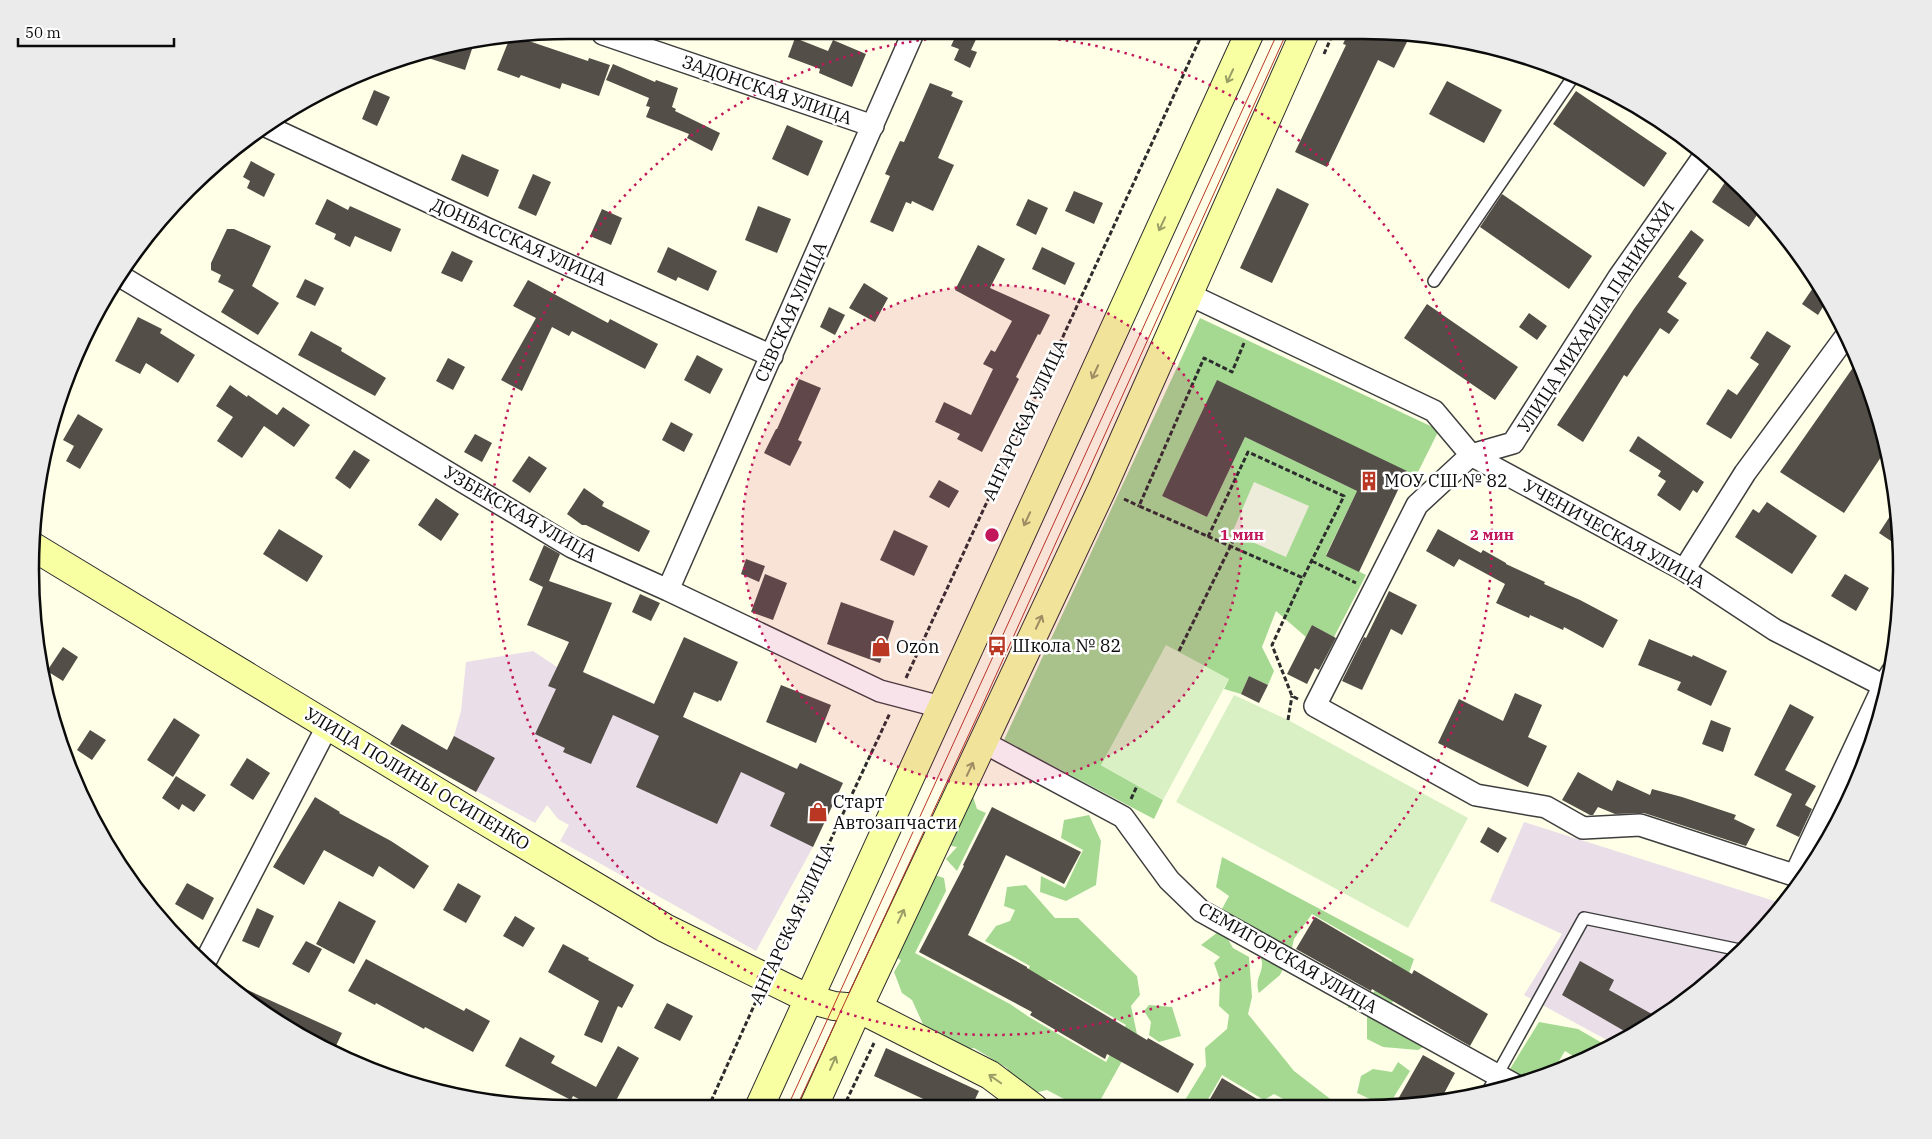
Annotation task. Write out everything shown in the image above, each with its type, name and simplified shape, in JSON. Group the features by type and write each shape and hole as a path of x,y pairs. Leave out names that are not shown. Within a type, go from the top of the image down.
{"main road":[{"path":"763,1100 1247,39"},
{"path":"817,1100 1102,489 1301,39"},
{"name":"УЛИЦА ПОЛИНЫ ОСИПЕНКО","path":"40,551 482,820 665,928 809,999 834,1006 858,1008"},
{"path":"858,1008 990,1075 1023,1100"}],"street":[{"name":"ЗАДОНСКАЯ УЛИЦА","path":"618,39 873,126"},
{"name":"СЕВСКАЯ УЛИЦА","path":"668,590 910,39"},
{"name":"ДОНБАССКАЯ УЛИЦА","path":"273,129 484,227 772,356"},
{"name":"УЛИЦА МИХАИЛА ПАНИКАХИ","path":"1315,706 1417,504 1471,456 1514,443 1619,277 1701,161"},
{"name":"УЗБЕКСКАЯ УЛИЦА","path":"125,279 572,548 668,590 880,692 941,707"},
{"name":"УЧЕНИЧЕСКАЯ УЛИЦА","path":"1188,294 1434,411 1471,456 1684,570 1775,630 1882,679"},
{"path":"1684,570 1745,473 1842,342"},
{"path":"1315,706 1476,795 1546,807 1583,828 1640,825 1796,876"},
{"path":"1808,858 1872,717"},
{"path":"207,957 328,725"},
{"name":"СЕМИГОРСКАЯ УЛИЦА","path":"983,742 1123,817 1169,880 1201,911 1498,1083"}],"lane":[{"path":"1434,281 1570,81"},
{"path":"1501,1082 1584,918 1734,949"}],"path":[{"name":"АНГАРСКАЯ УЛИЦА","path":"712,1100 766,978 898,696 1200,39"},
{"path":"1252,324 1232,372 1204,358 1139,506 1303,578"},
{"path":"1208,537 1248,452 1344,496 1272,645 1292,696 1288,720"},
{"path":"1178,651 1236,535"},
{"path":"1312,561 1361,585"},
{"path":"1292,696 1315,706"}],"shaded area":[{"path":"1254,482 1309,506 1286,557 1232,533"},
{"path":"533,651 557,667 592,683 596,677 796,769 800,763 843,783 813,847 756,951 560,841 569,825 558,819 547,805 535,823 390,744 402,724 447,750 454,736 461,711 466,662"},
{"path":"1524,822 1777,902 1738,945 1686,991 1657,1011 1607,1040 1524,995 1562,934 1490,901"}],"green space":[{"path":"1200,318 1439,430 1416,476 1217,381 1162,496 1207,517 1245,437 1357,491 1326,555 1366,575 1334,637 1312,625 1306,637 1276,611 1262,647 1274,671 1268,685 1249,676 1241,694 1224,689 1229,679 1101,765 1163,800 1154,819 1004,740"},
{"path":"1166,645 1229,679 1163,800 1101,765"},
{"path":"1234,695 1288,720 1468,818 1408,928 1176,802"},
{"path":"969,784 977,809 986,813 957,871 946,859 957,847 940,844"},
{"path":"1089,815 1101,841 1096,885 1066,901 1040,892 1041,876 1065,888 1083,850 1061,838 1064,820"},
{"path":"1222,857 1414,959 1409,973 1392,1003 1441,1033 1441,1037 1418,1050 1383,1047 1367,1039 1367,1010 1348,1008 1348,995 1371,997 1392,960 1312,914 1294,939 1291,952 1280,975 1259,993 1258,980 1262,966 1260,956 1250,944 1217,918 1229,896 1216,887"},
{"path":"925,872 944,878 946,891 915,953 1010,1004 1106,1062 1126,1025 1050,980 1028,979 1027,972 1030,966 985,941 996,926 1010,921 1015,910 1004,906 1007,887 1026,885 1055,918 1078,918 1137,976 1140,995 1131,1006 1137,1034 1100,1100 1066,1100 1047,1090 1034,1093 1013,1082 1007,1068 974,1048 960,1050 927,1033 912,1000 902,993 894,972 901,960 889,954"},
{"path":"1222,929 1233,948 1249,957 1252,997 1248,1014 1294,1071 1332,1100 1285,1100 1274,1094 1264,1100 1222,1075 1208,1100 1185,1100 1206,1066 1205,1048 1227,1029 1229,1015 1219,1006 1220,980 1214,963 1220,957 1201,945"},
{"path":"1149,1005 1172,1007 1181,1036 1159,1042 1149,1035 1151,1022 1144,1011"},
{"path":"1539,1022 1578,1029 1602,1043 1574,1056 1565,1051 1558,1063 1518,1077 1510,1069"},
{"path":"1398,1062 1410,1071 1393,1099 1370,1099 1357,1093 1361,1076 1373,1069 1392,1072"}],"building":[{"path":"795,39 828,51 833,40 866,54 852,87 819,73 820,69 788,57"},
{"path":"954,39 976,39 971,50 977,52 970,68 954,60 959,49 951,46"},
{"path":"1345,39 1408,41 1394,68 1378,60 1327,167 1295,152 1346,45 1343,44"},
{"path":"528,41 588,61 589,58 610,65 599,96 562,83 560,89 521,75 519,78 497,70 508,42"},
{"path":"472,48 465,70 428,58"},
{"path":"613,64 655,82 656,80 678,88 672,107 676,109 675,111 720,133 712,151 687,138 689,134 646,117 650,107 646,106 649,98 606,80"},
{"path":"1447,81 1502,110 1484,143 1429,114"},
{"path":"930,83 953,92 951,96 963,101 938,158 954,165 933,211 912,201 911,204 906,202 893,232 870,222 890,176 885,174 900,141 904,142"},
{"path":"374,90 390,97 377,126 362,119"},
{"path":"1576,91 1667,153 1644,187 1553,124"},
{"path":"787,125 823,141 808,176 772,159"},
{"path":"462,154 499,170 488,197 451,180"},
{"path":"251,161 275,174 264,197 247,188 250,181 243,177"},
{"path":"533,174 551,182 536,216 518,208"},
{"path":"1725,182 1757,215 1749,227 1712,202"},
{"path":"1277,188 1309,204 1272,283 1240,268"},
{"path":"1074,191 1103,203 1094,224 1065,211"},
{"path":"1502,194 1592,256 1569,289 1480,227"},
{"path":"327,199 348,210 350,206 401,229 391,252 355,236 350,247 334,239 336,234 315,224"},
{"path":"1028,199 1048,208 1036,235 1016,225"},
{"path":"758,206 791,219 777,253 745,240"},
{"path":"602,209 622,218 611,245 590,236"},
{"path":"227,229 234,229 271,246 252,286 279,303 258,335 221,312 234,290 218,282 221,275 211,270 211,263"},
{"path":"1691,230 1704,240 1678,277 1687,283 1667,312 1679,320 1669,334 1660,328 1627,377 1624,375 1583,442 1557,425 1634,309"},
{"path":"978,245 1005,259 990,288 1050,315 1016,377 1019,379 982,452 957,439 960,434 935,422 944,402 971,415 993,369 983,364 991,350 995,352 1012,321 955,290"},
{"path":"668,247 717,271 708,291 678,277 676,281 657,272"},
{"path":"1042,247 1075,263 1065,285 1032,269"},
{"path":"452,251 473,261 462,282 441,273"},
{"path":"305,279 324,288 315,306 296,297"},
{"path":"528,280 608,323 610,319 658,344 645,369 572,331 569,336 552,327 522,391 501,380 536,318 513,306"},
{"path":"864,283 888,298 875,322 849,308"},
{"path":"1812,289 1823,306 1818,315 1802,304"},
{"path":"1427,304 1518,367 1495,400 1404,338"},
{"path":"829,307 845,315 835,335 820,327"},
{"path":"1529,313 1547,326 1537,340 1519,327"},
{"path":"138,317 162,329 160,333 195,355 178,383 146,363 140,374 115,361"},
{"path":"311,331 342,348 341,351 386,378 375,396 298,355"},
{"path":"1767,331 1791,346 1731,439 1706,424 1728,389 1737,395 1759,364 1750,358"},
{"path":"697,355 723,369 710,394 684,380"},
{"path":"448,358 465,367 453,390 436,381"},
{"path":"1853,367 1865,399 1881,457 1844,513 1780,472"},
{"path":"799,379 821,388 798,440 802,442 790,466 764,453"},
{"name":"МОУ СШ № 82","path":"1217,380 1407,471 1359,572 1326,556 1357,491 1245,437 1207,517 1162,496"},
{"path":"230,385 277,415 283,407 310,425 294,447 264,426 242,458 217,441 233,417 216,406"},
{"path":"78,414 103,429 80,469 66,461 74,446 63,440"},
{"path":"671,422 693,434 684,452 662,440"},
{"path":"475,434 492,443 482,462 464,452"},
{"path":"1638,436 1704,482 1697,493 1693,490 1680,511 1657,495 1666,481 1658,476 1661,471 1629,451"},
{"path":"354,450 370,460 350,489 335,478"},
{"path":"529,456 547,468 530,493 512,481"},
{"path":"939,480 959,491 949,508 929,497"},
{"path":"584,488 604,502 602,506 650,531 639,552 586,525 582,525 567,514"},
{"path":"436,498 459,514 441,541 418,525"},
{"path":"1767,502 1817,536 1792,574 1735,537 1753,509 1759,513"},
{"path":"1890,516 1892,542 1879,533"},
{"path":"279,529 323,556 307,582 263,554"},
{"path":"1438,529 1481,553 1483,550 1506,564 1545,582 1544,584 1618,620 1603,648 1564,627 1563,630 1530,615 1529,618 1496,603 1505,584 1459,559 1454,567 1426,551"},
{"path":"894,530 928,546 914,576 880,560"},
{"path":"544,545 560,554 549,581 612,603 583,672 654,704 684,637 738,662 721,701 719,700 718,702 694,692 683,717 797,769 800,763 843,783 813,847 770,826 785,793 741,772 717,824 636,787 659,736 613,715 591,764 563,752 565,748 535,734 556,689 548,686 569,642 527,625 543,587 529,580"},
{"path":"746,559 765,566 759,582 741,574"},
{"path":"765,574 787,583 773,620 751,612"},
{"path":"1845,574 1869,588 1856,611 1831,596"},
{"path":"1389,591 1417,605 1402,635 1391,629 1362,690 1342,681"},
{"path":"640,594 660,603 651,621 632,612"},
{"path":"841,602 894,621 880,663 827,644"},
{"path":"1312,625 1336,638 1319,670 1315,668 1307,684 1287,674"},
{"path":"1649,639 1692,657 1693,655 1727,671 1711,706 1677,690 1681,682 1638,665"},
{"path":"63,647 78,657 63,681 49,672 48,669"},
{"path":"1249,676 1268,685 1259,703 1241,694"},
{"path":"781,685 831,705 816,743 766,722"},
{"path":"1515,693 1542,705 1528,737 1547,746 1528,787 1438,743 1459,699 1503,721"},
{"path":"1790,704 1814,717 1785,770 1816,786 1805,805 1812,809 1799,837 1776,826 1792,794 1754,775"},
{"path":"174,718 200,735 173,777 147,760"},
{"path":"1711,720 1731,728 1723,752 1702,744"},
{"path":"402,724 447,750 454,736 495,758 476,792 390,744"},
{"path":"90,730 106,740 92,760 77,750"},
{"path":"247,758 270,773 253,800 230,785"},
{"path":"1578,772 1612,791 1617,780 1650,795 1652,789 1682,797 1736,815 1734,819 1755,829 1746,846 1644,813 1615,814 1598,807 1593,815 1590,815 1562,800"},
{"path":"176,776 206,795 194,812 182,804 179,810 162,798"},
{"path":"315,797 339,813 391,841 429,866 414,889 379,866 373,877 324,850 304,885 273,867"},
{"path":"992,807 1081,852 1064,884 1006,855 968,935 1027,967 1147,1040 1148,1038 1194,1064 1178,1093 1107,1054 1105,1059 1030,1015 1032,1012 919,952 964,866"},
{"path":"1488,827 1507,838 1498,853 1480,842"},
{"path":"187,883 214,898 203,920 175,904"},
{"path":"458,883 481,896 466,923 443,910"},
{"path":"339,901 376,921 354,964 316,944"},
{"path":"257,908 274,916 259,948 242,941"},
{"path":"515,916 535,928 523,947 503,936"},
{"path":"1315,917 1412,974 1414,970 1488,1014 1470,1046 1372,989 1371,991 1296,949"},
{"path":"306,941 322,949 309,973 292,964"},
{"path":"563,944 634,985 622,1008 618,1006 602,1043 584,1035 599,1001 548,972"},
{"path":"366,959 464,1011 466,1008 490,1021 473,1052 348,991"},
{"path":"1580,961 1614,980 1609,990 1652,1014 1624,1031 1562,995"},
{"path":"242,987 342,1033 335,1046 275,1011"},
{"path":"667,1003 693,1016 680,1041 654,1028"},
{"path":"520,1037 555,1056 551,1063 596,1087 618,1046 639,1058 616,1100 581,1100 573,1096 571,1100 505,1066"},
{"path":"886,1048 979,1091 975,1100 926,1100 874,1076"},
{"path":"1423,1055 1455,1073 1444,1094 1398,1099"},
{"path":"1222,1078 1259,1100 1210,1100"}],"tram line":[{"path":"791,1100 1275,39"},
{"path":"800,1100 982,706 1284,39"}],"place":[{"name":"МОУ СШ № 82","path":"1369,481"},
{"name":"Школа № 82","path":"997,646"},
{"name":"Ozon","path":"881,647"},
{"name":"Старт Автозапчасти","path":"818,812"}]}
